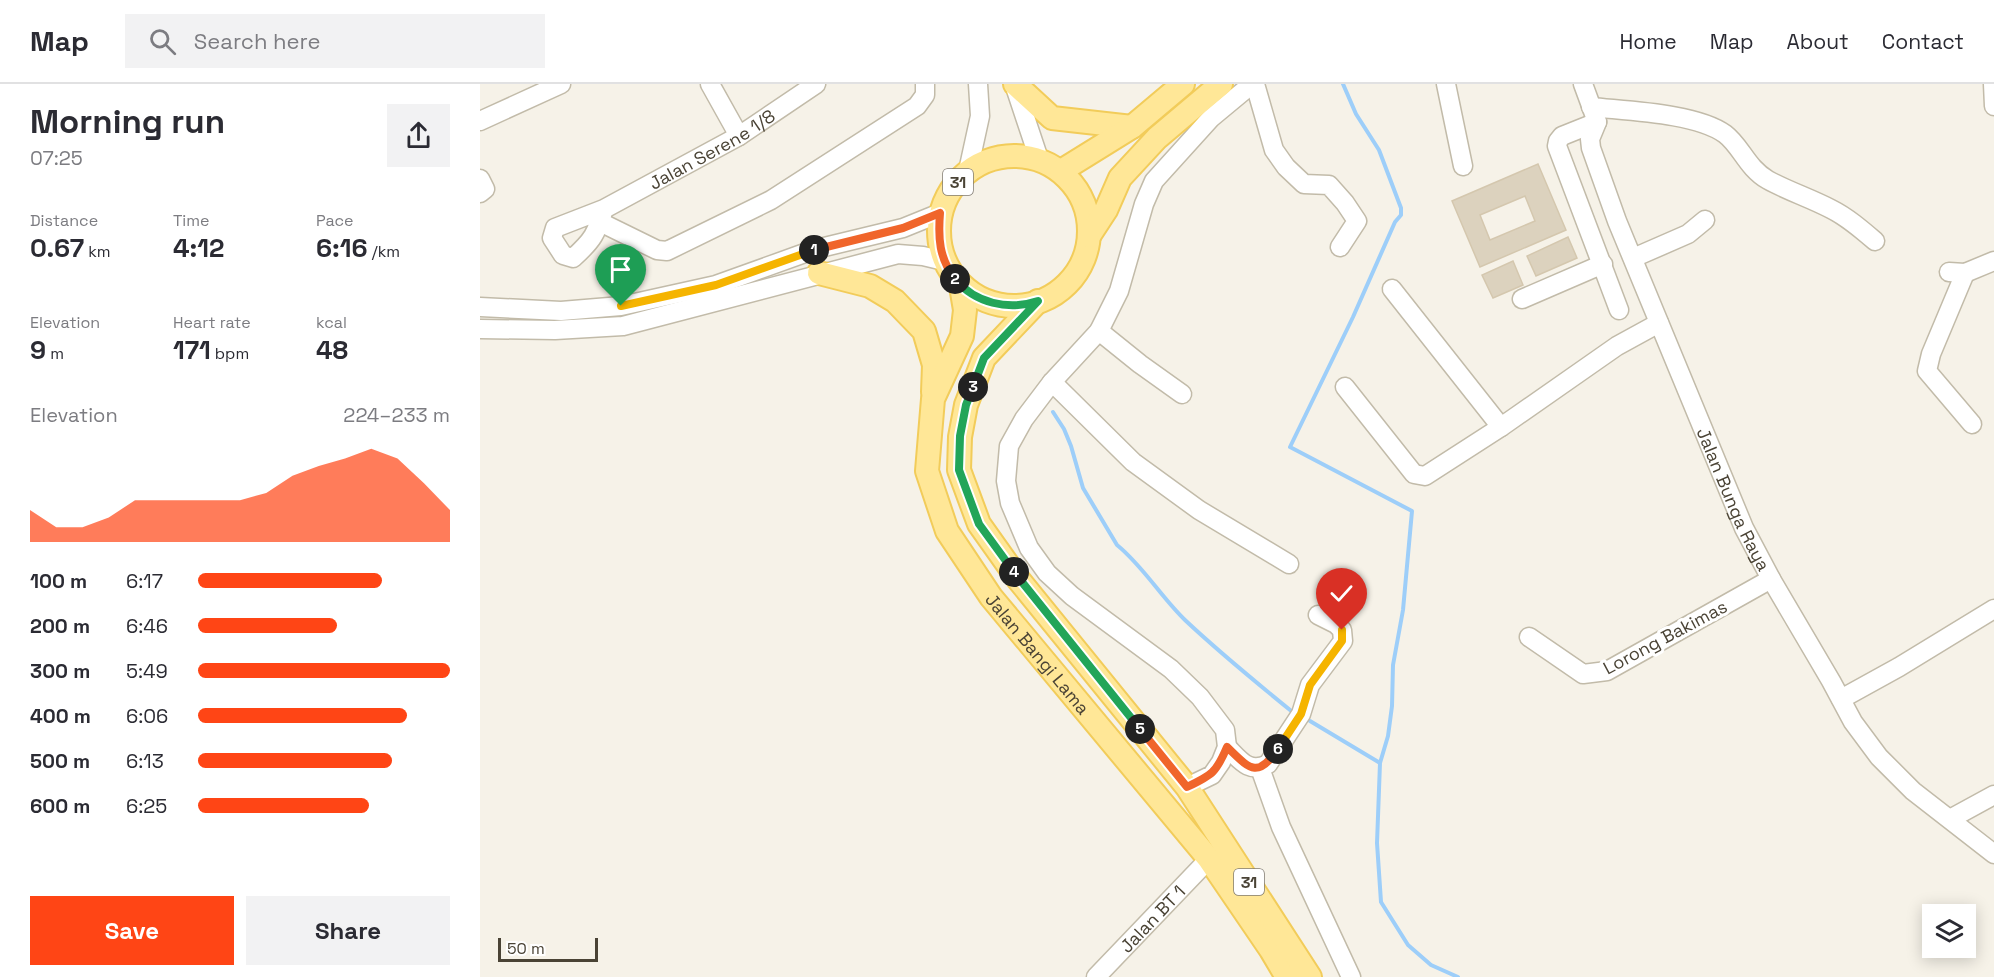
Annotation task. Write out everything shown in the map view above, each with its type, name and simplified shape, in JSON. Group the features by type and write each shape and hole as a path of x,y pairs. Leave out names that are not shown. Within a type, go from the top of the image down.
{"main road":[{"path":"1014,84 1052,118 1132,127"},
{"path":"1061,171 1132,127 1183,84"},
{"name":"Jalan Bangi Lama","path":"1089,236 1106,210 1120,178 1157,138 1221,84"},
{"name":"Jalan Bangi Lama","path":"1014,155 1039,159 1061,171 1077,188 1087,211 1089,236 1083,261 1069,282 1050,297 1026,306 1001,306 981,299 961,286 944,261 938,237 940,213 951,190 968,171 990,159 1014,155"},
{"path":"819,273 870,286 895,301 924,332 934,365 933,399"},
{"name":"Jalan Bangi Lama","path":"961,286 965,309 962,336 933,399 927,471 947,531 991,597 1209,860 1287,977"},
{"name":"Jalan Bangi Lama","path":"1038,301 984,358 966,405 960,436 959,470 979,524 1018,579 1187,787 1310,977"},
{"name":"Jalan Bangi Lama","path":"1236,864 1274,904 1328,977"}],"street":[{"path":"480,121 561,84"},
{"path":"710,84 740,136"},
{"name":"Jalan Serene 1/8","path":"816,84 740,136 602,216 657,250 667,251 771,200 917,106 925,95 925,84"},
{"path":"968,171 980,116 978,84"},
{"path":"1014,84 1039,159"},
{"path":"1187,787 1212,775 1221,762 1227,747 1225,730 1200,697 1171,669 1072,597 1047,573 1029,548 1010,503 1006,481 1009,446 1024,419 1052,382 1099,331 1119,291 1144,204 1154,181 1211,118 1253,84 1274,150 1286,167 1304,184 1329,185 1357,221 1340,247"},
{"path":"1446,84 1463,166"},
{"name":"Jalan Bunga Raya","path":"1583,84 1594,115 1590,139 1591,148 1659,323 1744,528 1771,579 1853,722 1879,757 1913,791 1994,854"},
{"path":"1993,84 1994,106"},
{"path":"1619,310 1557,146 1562,136 1594,115 1653,114 1713,126 1727,135 1756,172 1768,180 1830,208 1875,241"},
{"path":"480,179 485,189 480,193"},
{"path":"480,307 561,311 621,306 716,285 816,249 903,228 940,213"},
{"path":"1633,258 1684,236 1705,220"},
{"path":"480,329 555,330 622,326 898,254 944,261"},
{"path":"1972,424 1927,371 1957,273 1994,261"},
{"path":"1522,299 1603,264"},
{"path":"1392,289 1501,428"},
{"path":"1345,387 1414,474 1425,476 1501,428 1617,346 1659,323"},
{"path":"1099,331 1182,394"},
{"path":"1052,382 1133,462 1199,510 1289,564"},
{"name":"Lorong Bakimas","path":"1529,637 1583,674 1607,671 1771,579"},
{"path":"1841,699 1899,667 1994,609"},
{"path":"1227,747 1246,766 1260,768 1268,764 1301,714 1310,685 1342,641 1342,630 1336,624 1318,615"},
{"path":"1260,768 1281,826 1351,977"},
{"path":"1950,819 1994,795"},
{"name":"Jalan BT 1","path":"1096,977 1209,860"}],"building":[{"path":"1538,164 1566,230 1480,267 1452,201","holes":["1525,196 1535,221 1490,240 1480,215"]},
{"path":"1568,237 1577,258 1536,276 1527,256"},
{"path":"1513,261 1523,285 1493,298 1482,275"}],"waterway":[{"path":"1343,84 1356,114 1379,150 1401,208 1401,215 1395,222 1353,317 1290,447 1412,511 1403,610 1393,665 1392,706 1388,736 1380,763 1377,843 1381,902 1408,945 1431,965 1458,977"},
{"path":"1053,412 1071,446 1083,488 1117,545 1135,562 1185,620 1295,714"},
{"path":"1310,721 1380,763"}],"route":[{"path":"621,306 716,285 816,249 903,228 940,213 938,237 944,261 952,276 961,286 981,299 1001,306 1026,306 1038,301 984,358 966,405 960,436 959,470 979,524 1018,579 1187,787 1212,775 1227,747 1246,766 1260,768 1268,764 1301,714 1310,685 1342,641 1342,630"}]}
